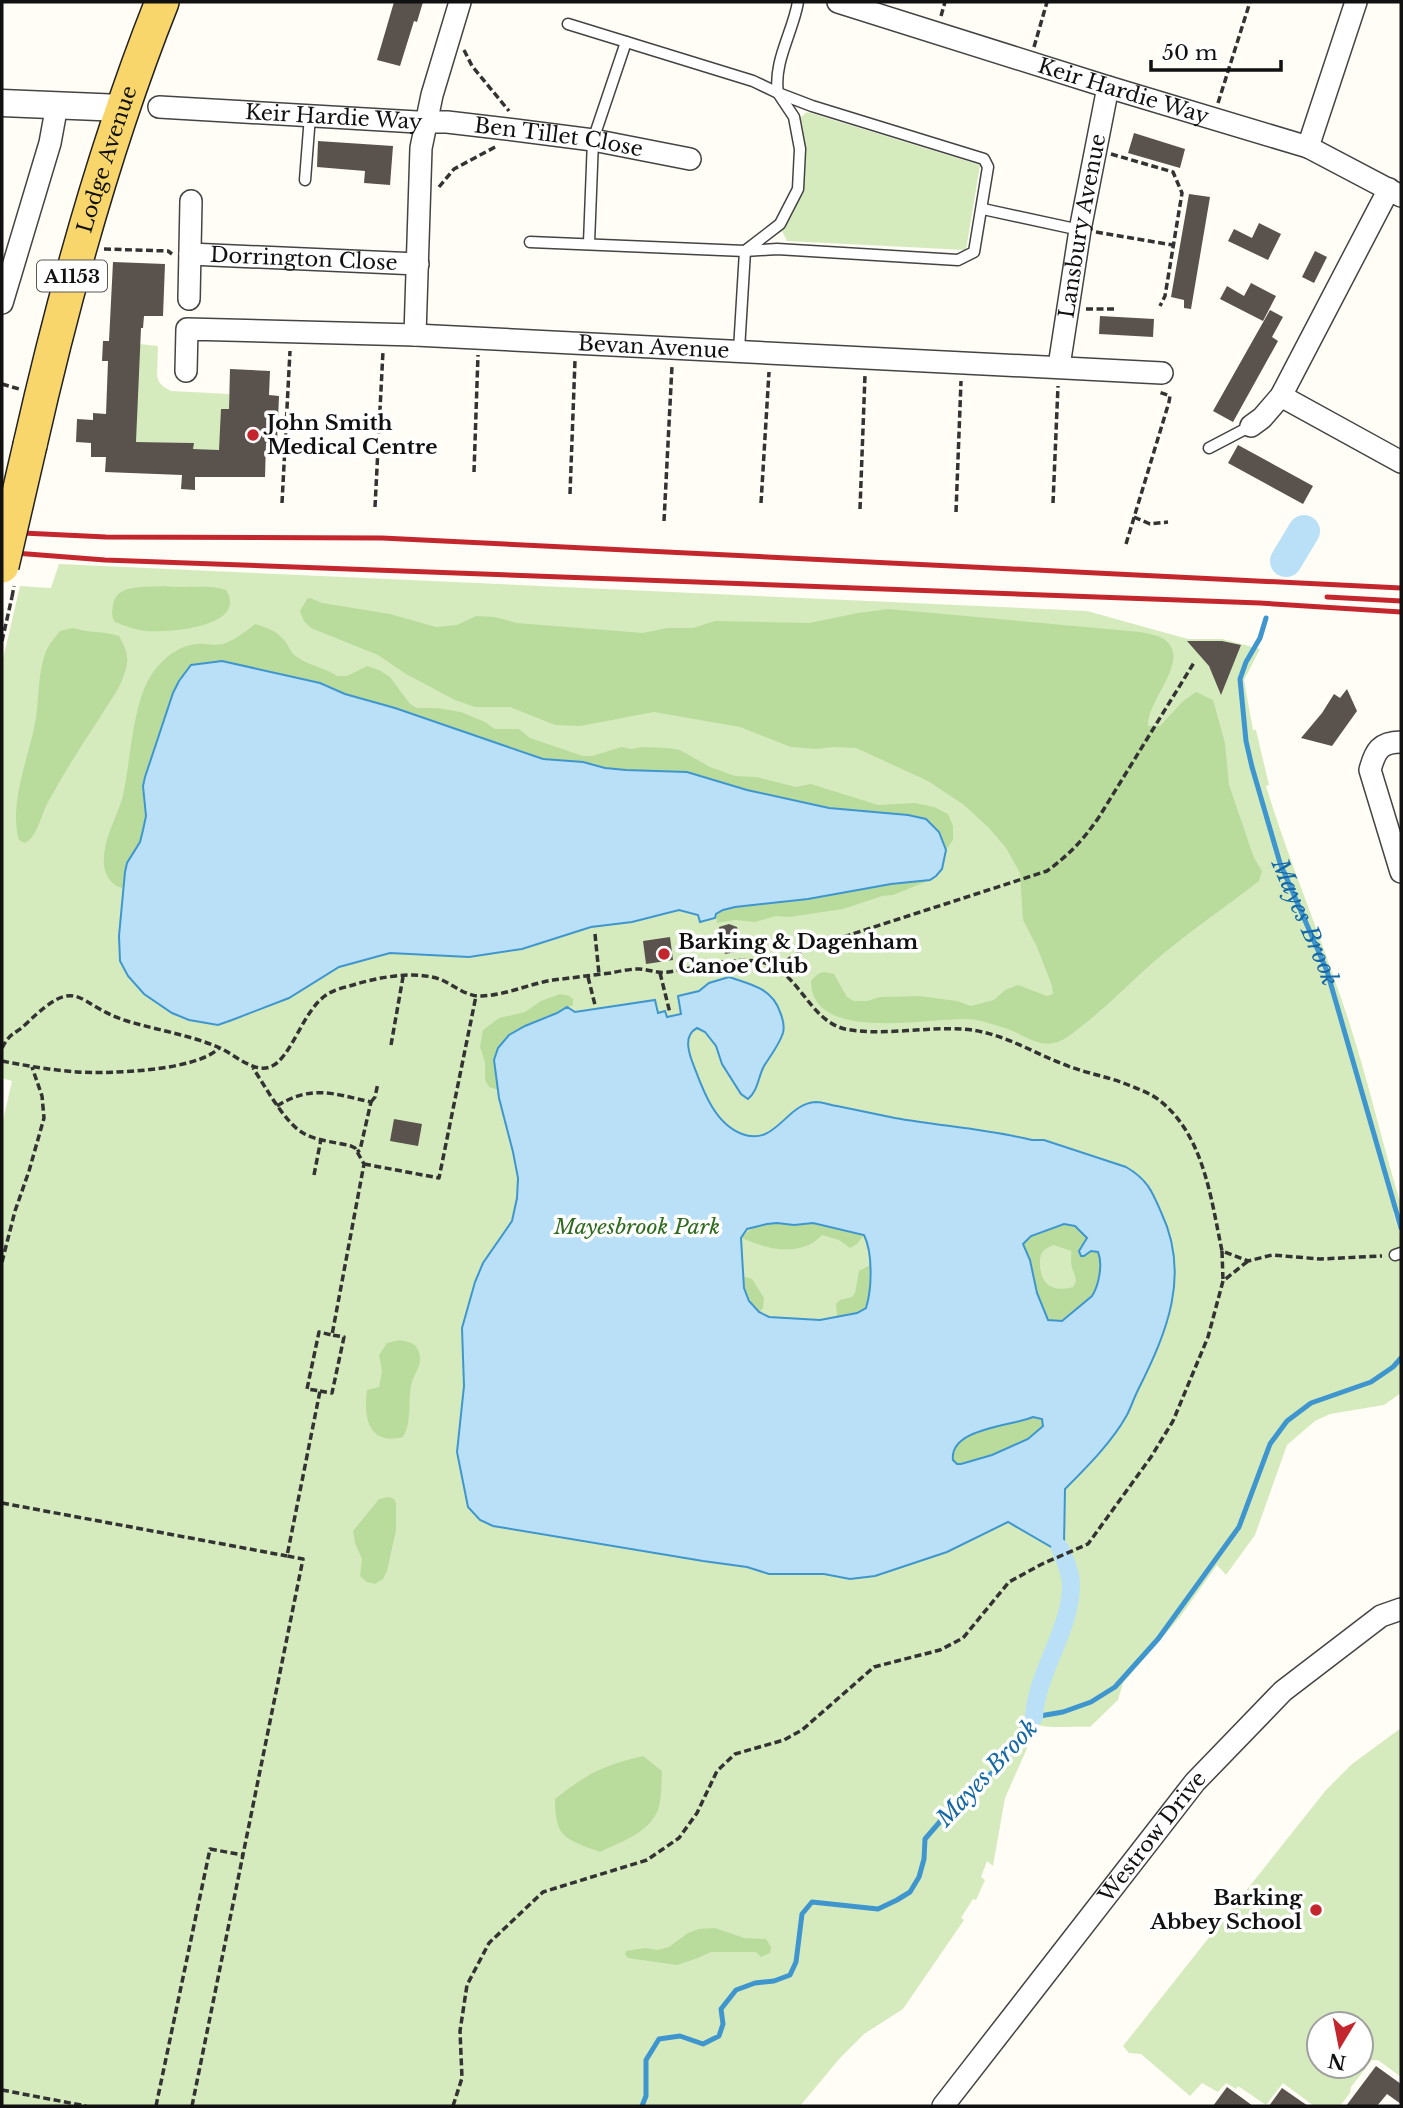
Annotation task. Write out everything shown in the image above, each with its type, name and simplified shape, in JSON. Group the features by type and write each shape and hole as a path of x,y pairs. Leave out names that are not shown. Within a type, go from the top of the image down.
{"main road":[{"name":"Lodge Avenue","path":"2,566 59,325 122,108 162,2"}],"street":[{"name":"Keir Hardie Way","path":"159,107 425,122 460,2"},
{"name":"Keir Hardie Way","path":"838,2 1308,148 1395,193"},
{"path":"1308,148 1356,2"},
{"name":"Lansbury Avenue","path":"1059,366 1080,230 1108,88"},
{"path":"2,103 122,108"},
{"path":"2,303 50,143 57,105"},
{"name":"Ben Tillet Close","path":"425,122 447,121 593,140 690,159"},
{"path":"415,335 421,148 425,122"},
{"path":"1251,426 1262,418 1281,396 1395,193"},
{"path":"190,299 184,256 191,201"},
{"name":"Dorrington Close","path":"184,256 418,264"},
{"name":"Bevan Avenue","path":"187,371 187,329 575,342 1155,372"},
{"path":"1281,396 1401,462"},
{"path":"1401,742 1390,742 1375,753 1370,770 1401,872"},
{"name":"Westrow Drive","path":"943,2106 1195,1782 1283,1691 1381,1616 1401,1609"}],"lane":[{"path":"739,350 745,251 780,224 798,189 800,149 794,117 778,93 776,81 798,2"},
{"path":"530,242 745,251 777,249 958,260 974,252 983,209 988,167 984,159 812,106 753,81 568,24"},
{"path":"589,243 593,140 626,42"},
{"path":"305,180 310,116"},
{"path":"983,209 1080,230"},
{"path":"1209,449 1251,426"}],"path":[{"path":"1029,62 1047,2"},
{"path":"1214,118 1250,2"},
{"path":"438,189 454,169 513,138 514,117 472,66 462,47"},
{"path":"1096,149 1173,172 1182,193 1165,296 1160,306"},
{"path":"1080,230 1173,245"},
{"path":"102,248 168,251 184,256"},
{"path":"1068,309 1116,309"},
{"path":"282,503 290,333"},
{"path":"375,507 383,335"},
{"path":"474,472 479,338"},
{"path":"570,494 575,342"},
{"path":"664,521 673,347"},
{"path":"761,503 770,352"},
{"path":"860,509 865,357"},
{"path":"956,512 962,362"},
{"path":"1053,503 1059,366"},
{"path":"1126,544 1170,402 1170,396 1148,389 1155,372"},
{"path":"2,384 18,389"},
{"path":"1134,516 1150,524 1168,522"},
{"path":"2,641 12,597"},
{"path":"779,969 806,949 1047,871 1064,859 1084,839 1099,817 1195,661"},
{"path":"595,934 599,974"},
{"path":"253,1068 268,1068 279,1062 310,1012 328,993 356,984 428,976 475,996 486,996 541,982 642,968 660,973 758,961 779,969 825,1019 840,1028 960,1028 988,1031 1064,1065 1126,1084 1158,1099 1181,1124 1197,1151 1208,1182 1222,1251 1223,1281 1208,1337 1172,1422 1096,1536 1082,1548 1042,1564 1009,1582 963,1638 940,1650 874,1667 802,1730 784,1740 735,1754 717,1771 697,1813 678,1838 647,1860 543,1892 489,1943 467,1985 460,2031 462,2078 453,2106"},
{"path":"660,973 670,1013"},
{"path":"588,976 595,1006"},
{"path":"391,1045 403,977"},
{"path":"2,1048 6,1035 22,1028 57,998 73,995 124,1020 166,1030 236,1055 253,1068 277,1106 297,1129 312,1137 351,1146 364,1164 332,1335"},
{"path":"364,1164 439,1178 475,996"},
{"path":"2,1061 32,1067 101,1072 180,1066 214,1053 219,1048"},
{"path":"2,1262 44,1118 42,1096 32,1067"},
{"path":"357,1152 360,1150 378,1083"},
{"path":"277,1106 307,1093 320,1092 371,1101"},
{"path":"314,1175 321,1139"},
{"path":"1222,1251 1248,1261"},
{"path":"1223,1281 1248,1261 1272,1255 1320,1259 1398,1254"},
{"path":"319,1332 332,1335 344,1337 332,1393 307,1389 319,1332"},
{"path":"287,1556 320,1391"},
{"path":"2,1503 303,1559 192,2106"},
{"path":"156,2106 210,1849 243,1855"},
{"path":"2,2090 69,2105 86,2106"}],"green space":[{"path":"807,112 980,165 966,250 787,241 780,227 800,192 804,172 803,137 799,119"},
{"path":"139,344 158,346 157,376 159,382 171,391 229,394 229,409 221,409 228,451 193,449 193,443 136,442"},
{"name":"Mayesbrook Park","path":"59,564 1087,611 1188,639 1222,639 1260,649 1244,680 1253,730 1256,730 1269,785 1266,786 1350,1024 1401,1205 1401,1209 1393,1212 1401,1237 1401,1393 1384,1405 1330,1414 1315,1421 1287,1445 1255,1535 1226,1575 1217,1565 1180,1617 1123,1683 1118,1700 1090,1727 1035,1724 1028,1732 1022,1741 1028,1746 1005,1798 993,1866 987,1861 981,1877 985,1880 976,1900 973,1899 961,1918 964,1920 903,2009 864,2034 800,2106 2,2106 2,1125 12,1081 2,1078 2,663 20,586 51,588"},
{"path":"164,586 226,590 230,602 226,612 217,620 187,629 146,631 115,622 113,605 120,593 133,588"},
{"path":"310,598 322,603 390,614 436,627 457,625 476,616 495,617 517,623 643,633 667,628 693,628 715,621 809,623 888,609 1155,635 1171,646 1173,656 1172,667 1149,716 1148,726 1160,726 1183,701 1196,692 1213,700 1225,743 1229,785 1254,858 1262,871 1259,881 1176,943 1091,1019 1060,1041 1046,1044 1005,1028 970,1019 900,1023 850,1020 830,1013 816,1000 811,981 816,975 824,972 834,974 847,997 854,1001 919,996 957,1001 971,1006 994,1000 1005,990 1018,985 1047,996 1053,994 1037,947 1023,920 1020,873 1006,848 964,805 928,781 856,748 791,747 740,727 654,712 580,726 555,725 510,707 475,707 455,700 406,674 378,655 311,628 300,611"},
{"path":"255,624 277,633 302,660 337,676 347,676 367,666 379,670 390,677 410,704 417,708 461,712 495,729 519,729 530,738 583,756 622,747 668,748 680,750 710,767 735,776 756,777 796,787 811,784 878,805 915,803 934,807 948,814 953,826 953,840 946,850 939,832 926,819 908,815 829,808 747,790 687,772 626,770 583,762 543,759 395,708 345,694 320,683 222,661 191,665 173,693 145,777 144,826 124,889 120,887 106,874 105,848 122,799 138,710 150,677 163,661 180,649 196,644 223,644"},
{"path":"73,628 119,636 127,653 126,667 117,691 60,781 33,835 25,843 19,840 16,811 36,718 43,662 48,648 60,631"},
{"path":"930,880 893,895 843,909 789,917 776,916 755,922 735,920 717,923 716,915 735,907"},
{"path":"560,994 573,999 573,1005 509,1035 498,1077 499,1090 489,1087 485,1080 485,1062 480,1047 483,1030 499,1018 525,1012 541,1001"},
{"path":"777,1223 813,1223 864,1235 850,1248 839,1240 822,1235 804,1247 794,1249 773,1248 742,1238 757,1227"},
{"path":"1064,1224 1075,1226 1087,1238 1081,1256 1091,1251 1098,1252 1100,1268 1092,1296 1062,1321 1048,1320 1037,1293 1030,1260 1023,1244 1031,1236","holes":["1054,1245 1071,1251 1075,1284 1064,1289 1050,1286 1044,1281 1041,1272 1042,1253"]},
{"path":"870,1265 869,1299 866,1308 857,1313 837,1316 836,1304 852,1297 859,1271"},
{"path":"743,1276 752,1279 764,1298 763,1308 759,1312 747,1295"},
{"path":"400,1340 415,1345 420,1359 412,1382 406,1430 403,1437 392,1439 382,1437 371,1427 366,1400 367,1390 379,1387 382,1371 379,1355 387,1343"},
{"path":"1033,1417 1042,1419 1043,1426 1028,1439 985,1458 961,1464 953,1460 954,1449 971,1435"},
{"path":"389,1497 396,1503 396,1530 387,1571 383,1579 375,1584 360,1576 362,1559 353,1531 379,1499"},
{"name":"Barking Abbey School","path":"1401,1728 1401,2077 1375,2060 1375,2010 1305,2010 1305,2080 1356,2080 1340,2106 1314,2106 1283,2083 1266,2105 1238,2086 1236,2089 1226,2083 1218,2092 1202,2083 1190,2096 1141,2054 1129,2053 1123,2046 1326,1790 1352,1764"},
{"path":"643,1756 662,1771 658,1810 648,1825 633,1836 600,1852 565,1836 557,1822 555,1799 596,1772"},
{"path":"715,1928 744,1938 766,1939 771,1947 770,1953 761,1957 756,1952 711,1952 677,1965 628,1958 625,1954 626,1951 669,1947 688,1933"}],"water":[{"path":"222,661 320,683 345,694 395,708 543,759 583,762 626,770 687,772 747,790 829,808 926,819 939,832 946,850 942,869 930,880 735,907 723,910 716,914 715,918 700,922 698,915 679,910 632,922 591,927 522,949 469,957 390,953 339,967 289,998 218,1025 189,1020 172,1013 144,994 128,976 120,961 119,936 127,863 140,842 146,816 143,786 145,777 173,693 191,665"},
{"path":"729,977 759,988 772,997 783,1022 781,1037 748,1099 741,1094 722,1064 716,1046 705,1032 697,1028 690,1035 688,1048 710,1103 723,1122 742,1134 764,1135 797,1109 806,1104 821,1102 895,1118 1044,1140 1126,1167 1139,1176 1152,1192 1170,1235 1175,1281 1172,1303 1158,1347 1127,1415 1107,1444 1065,1489 1064,1544 1060,1548 1053,1548 1008,1522 947,1552 875,1576 850,1579 824,1574 769,1574 747,1567 493,1526 480,1520 468,1507 457,1452 464,1386 462,1328 483,1263 512,1221 517,1198 518,1178 499,1098 494,1060 498,1048 509,1035 567,1007 575,1012 655,1000 658,1013 665,1011 667,1017 681,1014 678,996 699,991 709,983","holes":["777,1223 813,1223 864,1235 871,1271 866,1308 857,1313 820,1320 769,1317 759,1312 749,1301 744,1288 741,1238 747,1229","1064,1224 1075,1226 1087,1238 1079,1251 1081,1256 1091,1251 1098,1252 1100,1268 1092,1296 1062,1321 1048,1320 1037,1293 1030,1260 1023,1244 1031,1236","1033,1417 1042,1419 1043,1426 1028,1439 992,1455 961,1464 953,1460 954,1449 971,1435"]}],"building":[{"path":"394,2 423,2 400,66 377,60"},
{"path":"1134,133 1185,149 1180,168 1128,153"},
{"path":"318,141 393,146 390,185 364,183 365,171 317,167"},
{"path":"1189,194 1210,197 1191,309 1184,308 1184,300 1171,297"},
{"path":"1259,223 1281,234 1268,260 1228,241 1234,229 1252,238"},
{"path":"1315,251 1327,257 1314,283 1302,277"},
{"path":"113,262 165,264 163,316 144,316 141,328 136,442 194,443 193,449 219,450 221,409 229,409 230,369 270,371 269,395 279,396 277,443 266,443 265,477 195,477 195,490 181,489 182,475 105,472 106,457 91,457 91,443 76,442 77,419 93,420 93,413 106,414 108,361 102,361 103,341 109,341"},
{"path":"1251,283 1276,296 1263,321 1220,299 1227,286 1244,296"},
{"path":"1270,310 1283,317 1272,337 1278,341 1233,422 1213,411"},
{"path":"1100,316 1154,319 1153,337 1099,334"},
{"path":"1238,445 1313,486 1303,504 1228,463"},
{"path":"1187,641 1222,641 1241,645 1221,695 1209,666"},
{"path":"1347,689 1357,711 1332,746 1301,738 1334,694 1340,698"},
{"path":"729,924 737,927 741,944 736,952 725,954 719,927"},
{"name":"Barking & Dagenham Canoe Club","path":"670,937 673,960 646,964 643,941"},
{"path":"394,1119 422,1124 418,1146 390,1141"},
{"path":"1375,2067 1401,2084 1401,2104 1387,2094 1377,2106 1346,2106 1366,2080 1375,2080"},
{"path":"1227,2087 1253,2106 1213,2106"},
{"path":"1282,2088 1308,2106 1269,2106"}],"waterway":[{"name":"Mayes Brook","path":"1286,561 1304,531"},
{"name":"Mayes Brook","path":"1266,618 1260,638 1240,679 1246,741 1280,863 1327,971 1401,1228"},
{"name":"Mayes Brook","path":"642,2106 646,2096 646,2060 659,2039 680,2036 703,2044 719,2036 723,2024 721,2009 736,1990 790,1975 796,1962 802,1914 812,1902 878,1909 910,1892 919,1877 924,1859 925,1839 950,1810 1005,1760 1014,1749 1023,1727 1034,1717 1063,1712 1091,1702 1115,1687 1158,1639 1239,1527 1270,1444 1287,1421 1311,1403 1371,1382 1401,1358"},
{"path":"1034,1717 1041,1683 1070,1602 1070,1575 1060,1548"}],"railway":[{"path":"2,532 106,537 382,538 1401,588"},
{"path":"2,552 105,560 1260,603 1401,612"},
{"path":"1327,597 1401,601"}],"place":[{"name":"John Smith Medical Centre","path":"253,435"},
{"name":"Barking & Dagenham Canoe Club","path":"664,954"},
{"name":"Barking Abbey School","path":"1316,1910"}]}
